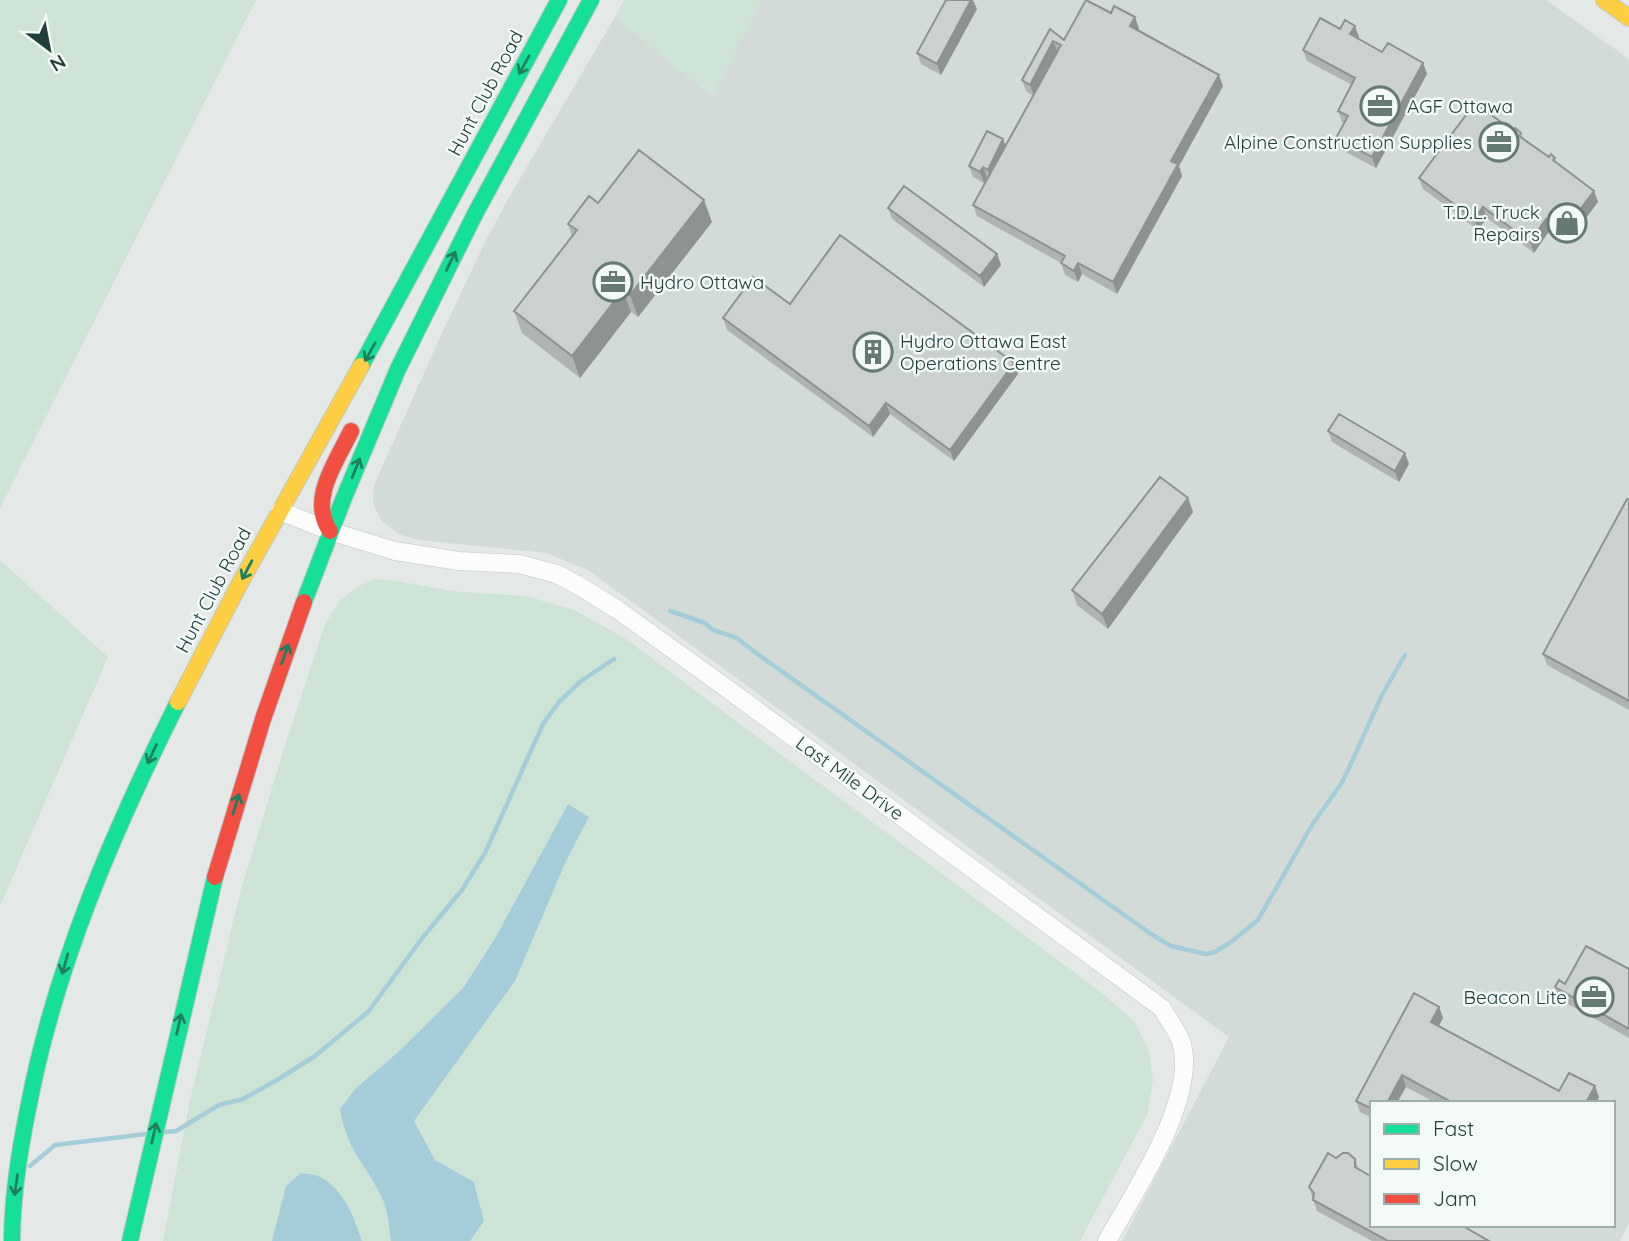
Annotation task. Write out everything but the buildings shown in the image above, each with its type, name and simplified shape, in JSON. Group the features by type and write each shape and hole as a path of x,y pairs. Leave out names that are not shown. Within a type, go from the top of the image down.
{"main road":[{"path":"130,1241 208,901 282,663 330,531 384,400 444,276 591,0"},
{"path":"1604,0 1629,18"},
{"path":"554,2 579,22"},
{"name":"Hunt Club Road","path":"12,1241 12,1220 24,1129 35,1073 71,942 101,865 181,692 372,348 554,2"},
{"path":"380,366 450,214 455,192"},
{"path":"330,531 321,511 324,492 358,416"}],"street":[{"name":"Last Mile Drive","path":"280,511 330,531 396,551 428,558 519,564 557,574 581,587 718,681 1161,1008 1181,1041 1184,1077 1170,1125 1107,1241"}],"shaded area":[{"path":"761,0 1546,0 1629,59 1629,1223 1620,1241 1122,1241 1229,1037 588,570 546,553 419,540 398,534 381,520 373,503 374,485 442,333 508,199 615,17 712,95"}],"green space":[{"path":"0,0 256,0 0,508"},
{"path":"624,0 761,0 712,95 615,17"},
{"path":"0,560 108,657 0,906"},
{"path":"376,579 451,591 526,596 574,610 623,637 1097,989 1134,1021 1149,1051 1153,1079 1148,1113 1080,1241 470,1241 484,1221 474,1182 435,1160 414,1121 515,981 566,861 589,817 568,804 494,940 463,988 397,1053 355,1089 340,1109 352,1147 384,1203 391,1241 362,1241 356,1221 286,1186 272,1241 163,1241 190,1100 242,886 286,742 325,624 339,601 359,586"}],"water":[{"path":"568,804 589,817 566,861 515,981 414,1121 435,1160 474,1182 484,1221 470,1241 391,1241 384,1203 352,1147 340,1109 355,1089 397,1053 463,988 494,940"},
{"path":"301,1173 318,1176 334,1187 356,1222 362,1241 272,1241 286,1186"}],"waterway":[{"path":"670,611 737,638 1151,934 1171,946 1206,954 1231,942 1258,920 1312,825 1343,781 1382,695 1405,655"},
{"path":"165,1132 176,1131 219,1105 243,1099 277,1080 315,1056 368,1012 423,937 462,890 485,853 543,724 559,702 581,681 614,659"},
{"path":"30,1166 55,1145 146,1134"}],"traffic: fast":[{"path":"361,366 559,0"},
{"path":"304,602 398,369 475,214 591,0"},
{"path":"12,1241 22,1142 54,1003 70,952 109,850 178,702"},
{"path":"130,1241 215,877"}],"traffic: slow":[{"path":"1604,0 1629,18"},
{"path":"178,702 239,585 361,366"}],"traffic: jam":[{"path":"330,531 324,519 323,493 332,467 351,431"},
{"path":"215,877 263,719 304,602"}],"place":[{"name":"AGF Ottawa","path":"1380,106"},
{"name":"Alpine Construction Supplies","path":"1499,142"},
{"name":"T.D.L. Truck Repairs","path":"1567,223"},
{"name":"Hydro Ottawa","path":"613,282"},
{"name":"Hydro Ottawa East Operations Centre","path":"873,352"},
{"name":"Beacon Lite","path":"1594,997"}]}
